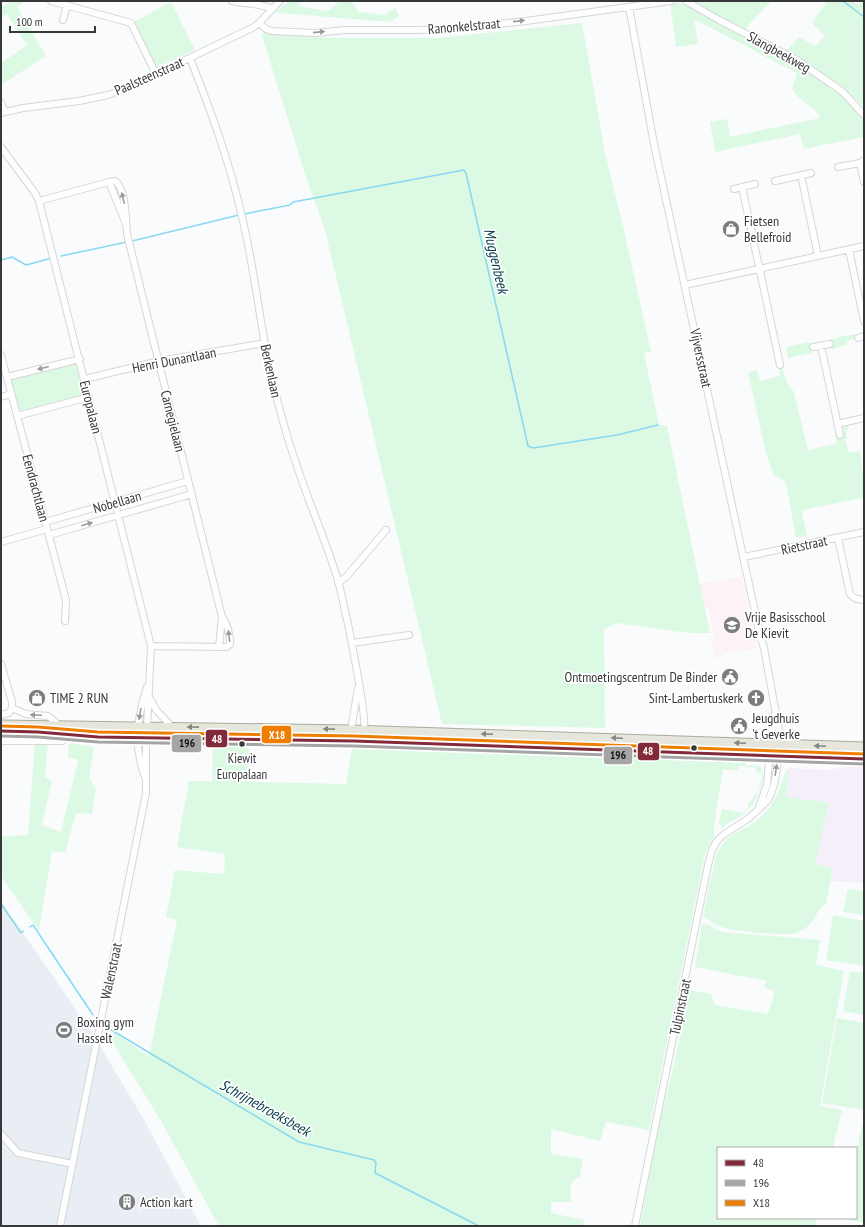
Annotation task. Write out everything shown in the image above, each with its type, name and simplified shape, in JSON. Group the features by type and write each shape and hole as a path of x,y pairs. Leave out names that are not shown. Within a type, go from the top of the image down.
{"main road":[{"path":"1,724 365,730 864,747"},
{"path":"1,731 38,732 98,737 354,741 864,759"}],"street":[{"path":"50,1 131,23 156,74"},
{"path":"232,1 263,5 273,8"},
{"name":"Paalsteenstraat","path":"3,112 79,101 129,87 246,31 259,23 280,1"},
{"name":"Ranonkelstraat","path":"259,23 266,29 272,31 315,33 345,30 452,29 671,1"},
{"name":"Slangbeekweg","path":"686,1 803,64 842,92 864,115"},
{"path":"63,20 67,5"},
{"name":"Vijversstraat","path":"629,7 654,144 776,708 779,730 774,744 774,755"},
{"name":"Berkenlaan","path":"190,58 213,116 242,213 265,344 275,391 294,460 328,550 338,583 352,643 359,682 365,730 364,742"},
{"path":"1,103 3,112"},
{"name":"Europalaan","path":"1,147 39,200 151,646 149,695 142,738"},
{"path":"838,167 862,161 864,182"},
{"path":"775,180 810,173"},
{"path":"801,175 818,256"},
{"name":"Carnegielaan","path":"39,200 109,182 115,181 120,185 127,216 127,234 222,617 218,647 227,647 230,644 230,637 227,624 222,617"},
{"path":"734,189 755,184"},
{"path":"742,187 758,270 780,365"},
{"path":"685,285 864,246"},
{"path":"849,250 864,321"},
{"name":"Henri Dunantlaan","path":"84,378 159,361 265,344"},
{"path":"813,347 830,344"},
{"path":"821,346 840,435"},
{"path":"777,354 785,353"},
{"name":"Eendrachtlaan","path":"1,355 66,600 65,621"},
{"path":"7,377 80,359"},
{"path":"1,397 11,394"},
{"path":"17,416 89,397"},
{"path":"837,424 864,418"},
{"name":"Nobellaan","path":"1,542 115,502 188,481"},
{"name":"Nobellaan","path":"49,535 192,494"},
{"path":"338,583 346,578 386,530"},
{"name":"Rietstraat","path":"744,558 864,532"},
{"path":"838,538 850,594 852,598 856,600 864,600"},
{"path":"352,643 409,635"},
{"path":"151,646 218,647"},
{"path":"1,664 12,702 12,708 9,713 1,715"},
{"name":"Europalaan","path":"143,727 141,706 149,677"},
{"name":"Berkenlaan","path":"354,741 351,730 359,682"},
{"name":"Europalaan","path":"149,695 157,711 172,727"},
{"path":"12,708 26,714 48,716 59,725"},
{"name":"Walenstraat","path":"143,727 142,738 137,749 138,758 146,779"},
{"path":"1,741 63,741 69,734"},
{"name":"Walenstraat","path":"60,1226 146,793 146,749 142,738"},
{"name":"Tulpinstraat","path":"635,1226 712,850 717,841 723,835 749,818 769,799 774,785 774,755"},
{"path":"1,1134 18,1153 73,1164"}],"shaded area":[{"name":"Vrije Basisschool De Kievit","path":"742,576 757,648 724,654 725,657 716,658 712,640 714,639 709,609 704,609 700,584"},
{"path":"850,766 864,767 864,883 831,881 833,868 815,864 829,803 787,797 788,771 786,771 789,768 828,770"},
{"path":"1,901 94,1036 144,1120 201,1226 1,1226"}],"green space":[{"path":"12,1 25,1 17,7 46,56 1,85 1,63 27,45 7,14 1,18 1,8"},
{"path":"289,1 301,1 298,6 328,11 340,1 351,1 359,12 385,15 395,8 399,16 391,22 276,12"},
{"path":"692,1 772,1 745,30"},
{"path":"827,1 851,1 858,5 864,1 864,108 846,89 786,51 799,37 815,46 825,36 812,23"},
{"path":"171,2 195,50 158,67 156,66 134,22"},
{"path":"670,3 680,3 700,10 812,75 840,94 864,121 864,137 804,149 800,134 715,152 710,122 727,119 730,137 820,118 816,111 794,92 792,88 797,73 694,19 698,44 676,47"},
{"path":"582,23 605,153 651,352 644,353 659,425 667,426 710,633 689,633 617,623 604,629 605,728 442,724 325,230 307,180 261,33 333,38 437,38"},
{"path":"854,334 856,338 846,341 847,345 832,349 830,339"},
{"path":"810,342 812,353 788,358 786,347"},
{"path":"78,363 85,395 18,413 10,379"},
{"path":"779,367 782,367 787,383 794,392 808,450 837,444 835,434 837,434 838,438 843,438 842,428 848,425 848,430 846,432 847,439 845,439 849,453 860,451 864,479 864,498 810,508 802,511 807,536 796,538 786,483 773,474 764,445 748,372 757,370 760,381 780,376"},
{"path":"35,742 48,743 45,778 52,780 42,825 61,832 78,760 68,757 69,743 94,747 89,777 96,789 92,814 76,813 65,853 52,851 39,931 1,876 1,836 28,835"},
{"path":"213,746 249,748 248,782 346,784 352,749 746,763 746,766 757,765 761,767 762,773 764,773 762,785 758,795 762,774 756,772 756,768 739,766 739,771 723,769 714,825 714,836 705,854 649,1130 606,1122 600,1141 551,1129 551,1154 583,1159 580,1176 574,1180 571,1186 571,1202 551,1202 551,1213 584,1220 583,1226 219,1226 161,1121 108,1035 110,1032 114,1033 149,1056 177,920 166,917 175,870 224,874 225,854 177,847 189,781 212,781"},
{"path":"786,771 788,771 787,797 829,803 815,864 833,868 826,904 820,908 810,924 796,933 759,933 728,929 719,926 703,916 715,859 719,850 727,839 748,827 765,813 773,803 779,791"},
{"path":"754,794 758,795 746,812 722,828 719,822 722,809 743,813 749,807 747,804 752,800"},
{"path":"848,889 864,891 864,915 843,912"},
{"path":"833,915 864,921 864,966 826,960"},
{"path":"702,924 708,925 722,932 820,940 816,965 844,971 820,1106 842,1110 833,1147 717,1147 717,1219 817,1219 815,1226 640,1226 658,1129 690,990 711,994 715,1005 768,1014 774,994 773,990 764,988 766,981 695,967"},
{"path":"850,971 864,973 864,1015 843,1011"},
{"path":"837,1018 864,1023 864,1110 822,1103"},
{"path":"862,1125 864,1126 864,1223 847,1219 857,1219 857,1149"}],"waterway":[{"path":"843,1 864,17"},
{"name":"Muggenbeek","path":"244,214 290,205 293,202 464,170 466,173 528,446 533,448 617,435 658,425"},
{"name":"Muggenbeek","path":"132,241 239,215"},
{"name":"Muggenbeek","path":"61,256 127,242"},
{"name":"Muggenbeek","path":"1,260 12,257 26,265 52,258"},
{"name":"Schrijnebroeksbeek","path":"1,904 21,933 23,931"},
{"name":"Schrijnebroeksbeek","path":"30,927 33,925 93,1015"},
{"name":"Schrijnebroeksbeek","path":"103,1025 299,1142 374,1160 376,1163 375,1173 479,1226"}],"transit line":[{"name":"X18","path":"1,726 38,727 98,732 354,736 864,754"},
{"name":"48","path":"1,731 38,732 98,737 354,741 864,759"},
{"name":"196","path":"1,736 38,737 98,742 354,746 864,764"}],"place":[{"name":"Fietsen Bellefroid","path":"731,229"},
{"name":"Vrije Basisschool De Kievit","path":"732,625"},
{"name":"Ontmoetingscentrum De Binder","path":"730,677"},
{"name":"TIME 2 RUN","path":"37,698"},
{"name":"Sint-Lambertuskerk","path":"756,698"},
{"name":"Jeugdhuis 't Geverke","path":"739,726"},
{"name":"Kiewit Europalaan","path":"242,744"},
{"name":"Boxing gym Hasselt","path":"64,1030"},
{"name":"Action kart","path":"127,1202"}]}
